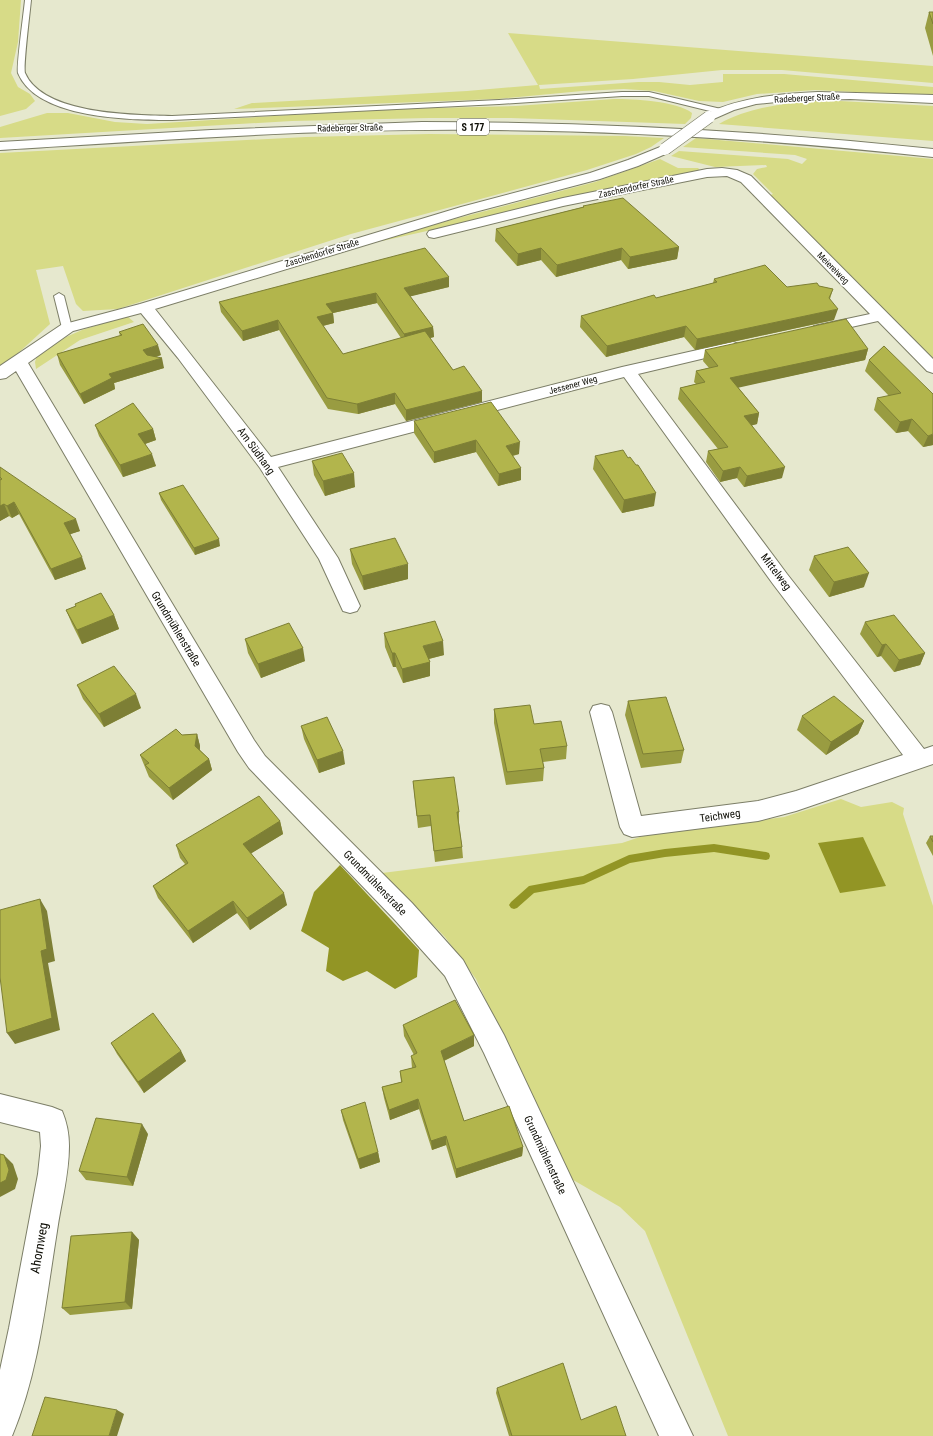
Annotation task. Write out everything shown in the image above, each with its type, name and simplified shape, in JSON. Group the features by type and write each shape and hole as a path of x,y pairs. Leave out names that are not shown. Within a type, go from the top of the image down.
{"main road":[{"name":"Radeberger Straße","path":"363,240 466,210 595,176 633,163 665,149 714,114 762,100 790,97 872,96 933,99"},
{"name":"Radeberger Straße","path":"6,146 298,130 424,126 714,133 844,143 933,153"},
{"name":"Zaschendorfer Straße","path":"9,368 67,328 145,307 363,240 379,246 415,239 571,200 716,171 730,173"},
{"name":"Meiereiweg","path":"730,173 738,174 746,179 933,368"},
{"name":"Am Südhang","path":"145,307 184,355 267,464 328,558 350,606"},
{"path":"805,332 881,316"},
{"name":"Jessener Weg","path":"267,464 628,371 752,343"},
{"name":"Grundmühlenstraße","path":"9,368 257,762 403,911 454,968 494,1044 676,1436"},
{"name":"Mittelweg","path":"628,371 780,579 926,757"},
{"name":"Teichweg","path":"601,712 632,827 758,811 796,801 926,757"},
{"name":"Ahornweg","path":"0,1108 52,1120 56,1132 52,1173 21,1352 0,1426"}],"lane":[{"path":"28,0 21,72 33,90 55,102 88,112 120,117 172,118 499,102 622,94 648,94 673,99 714,114"},
{"path":"59,296 67,328"}],"green space":[{"path":"0,0 21,0 18,42 11,73 18,87 30,94 35,101 26,109 0,116"},
{"path":"508,33 933,66 933,83 782,70 722,70 633,79 539,85 540,89 638,82 659,82 690,85 723,82 723,74 784,74 933,87 933,96 815,90 757,94 723,102 699,101 654,91 624,89 582,91 497,99 234,109 252,103 467,91 538,85"},
{"path":"614,99 666,103 685,109 692,113 691,118 685,124 511,118 292,121 0,138 0,127 47,113 68,113 115,122 147,124 386,109 516,106"},
{"path":"821,100 933,106 933,141 719,124 731,118 755,110 781,104"},
{"path":"429,134 625,136 664,138 651,147 636,154 587,170 351,234 118,309 83,311 76,304 63,266 36,270 50,324 15,356 0,366 0,153 306,137"},
{"path":"696,138 933,159 933,358 768,196 773,194 753,174 757,169 767,167 766,165 715,167 671,156 679,151 788,159 802,164 807,159 795,155 683,147"},
{"path":"660,159 678,168 698,168 700,170 382,241 379,239 595,182"},
{"path":"127,316 134,322 80,340 36,369 35,362 37,356 66,337 82,330"},
{"path":"841,799 861,807 892,802 904,808 903,814 933,906 933,1436 728,1436 645,1231 620,1207 568,1177 476,979 445,937 382,873 622,843 643,836 784,817"}],"shaded area":[{"path":"863,837 886,886 840,893 818,843"},
{"path":"340,865 419,950 417,977 395,989 367,971 343,981 326,971 329,948 301,931 314,892"}],"building":[{"path":"929,12 933,12 933,24"},
{"path":"623,198 679,247 630,257 622,248 557,265 541,248 518,254 496,229 584,207 583,206"},
{"path":"425,248 449,277 404,288 433,327 404,334 376,293 326,304 333,313 317,317 343,354 425,331 453,370 464,366 482,391 406,410 395,393 357,404 327,398 278,320 242,331 219,302"},
{"path":"765,265 787,287 817,283 819,286 833,289 829,298 838,309 697,339 686,326 607,346 581,316 654,295 656,298 717,282 714,279"},
{"path":"846,319 868,349 730,378 759,413 744,416 785,467 747,476 740,467 723,471 708,451 728,447 680,388 705,382 696,371 718,366 705,350"},
{"path":"143,324 158,345 143,350 147,355 162,358 109,374 112,378 80,394 57,354 122,335 119,332"},
{"path":"884,346 933,394 933,434 928,436 912,419 900,422 877,398 901,393 869,360"},
{"path":"491,402 520,442 506,446 521,468 499,474 476,440 434,452 414,421"},
{"path":"133,403 153,429 138,434 152,454 120,465 95,425"},
{"path":"623,450 628,458 630,457 636,465 638,465 656,493 624,500 595,456"},
{"path":"342,453 354,473 323,481 312,461"},
{"path":"0,467 76,519 64,523 82,557 51,569 14,502 7,506 4,504 0,506 0,480 2,479 0,477"},
{"path":"183,485 219,539 194,548 159,493"},
{"path":"395,538 408,564 362,576 350,549"},
{"path":"848,547 869,573 834,582 814,556"},
{"path":"101,593 114,615 77,630 66,610 76,606 75,604"},
{"path":"894,615 925,653 899,660 886,644 882,645 865,622"},
{"path":"435,621 443,641 423,646 430,662 402,669 395,653 392,653 384,633"},
{"path":"289,623 303,648 258,664 245,639"},
{"path":"114,666 136,694 99,714 77,685"},
{"path":"834,696 864,721 831,742 802,716"},
{"path":"666,697 684,750 643,754 628,701"},
{"path":"530,705 534,724 561,721 567,746 540,749 544,768 507,772 494,709"},
{"path":"327,717 343,751 317,760 301,726"},
{"path":"176,729 182,735 197,734 195,746 209,759 169,788 145,765 149,763 140,755"},
{"path":"454,777 462,847 434,851 430,815 417,816 413,781"},
{"path":"259,796 280,821 243,844 284,893 247,918 233,901 188,931 153,886 188,863 176,845"},
{"path":"40,899 47,949 41,951 52,1018 7,1033 0,977 0,910"},
{"path":"455,1000 474,1035 441,1051 464,1121 509,1106 523,1147 456,1169 446,1136 431,1141 418,1099 389,1110 382,1087 402,1082 400,1071 416,1067 411,1056 417,1053 403,1025"},
{"path":"153,1013 181,1051 138,1082 111,1043"},
{"path":"365,1102 378,1152 358,1159 341,1110"},
{"path":"96,1118 142,1124 127,1177 79,1171"},
{"path":"0,1154 4,1155 9,1170 6,1180 0,1183"},
{"path":"132,1232 125,1302 62,1308 71,1236"},
{"path":"563,1363 581,1420 616,1406 626,1436 512,1436 497,1388"},
{"path":"45,1397 117,1410 109,1436 32,1436"}],"waterway":[{"path":"514,905 532,889 584,880 629,859 665,853 714,848 766,856"}]}
